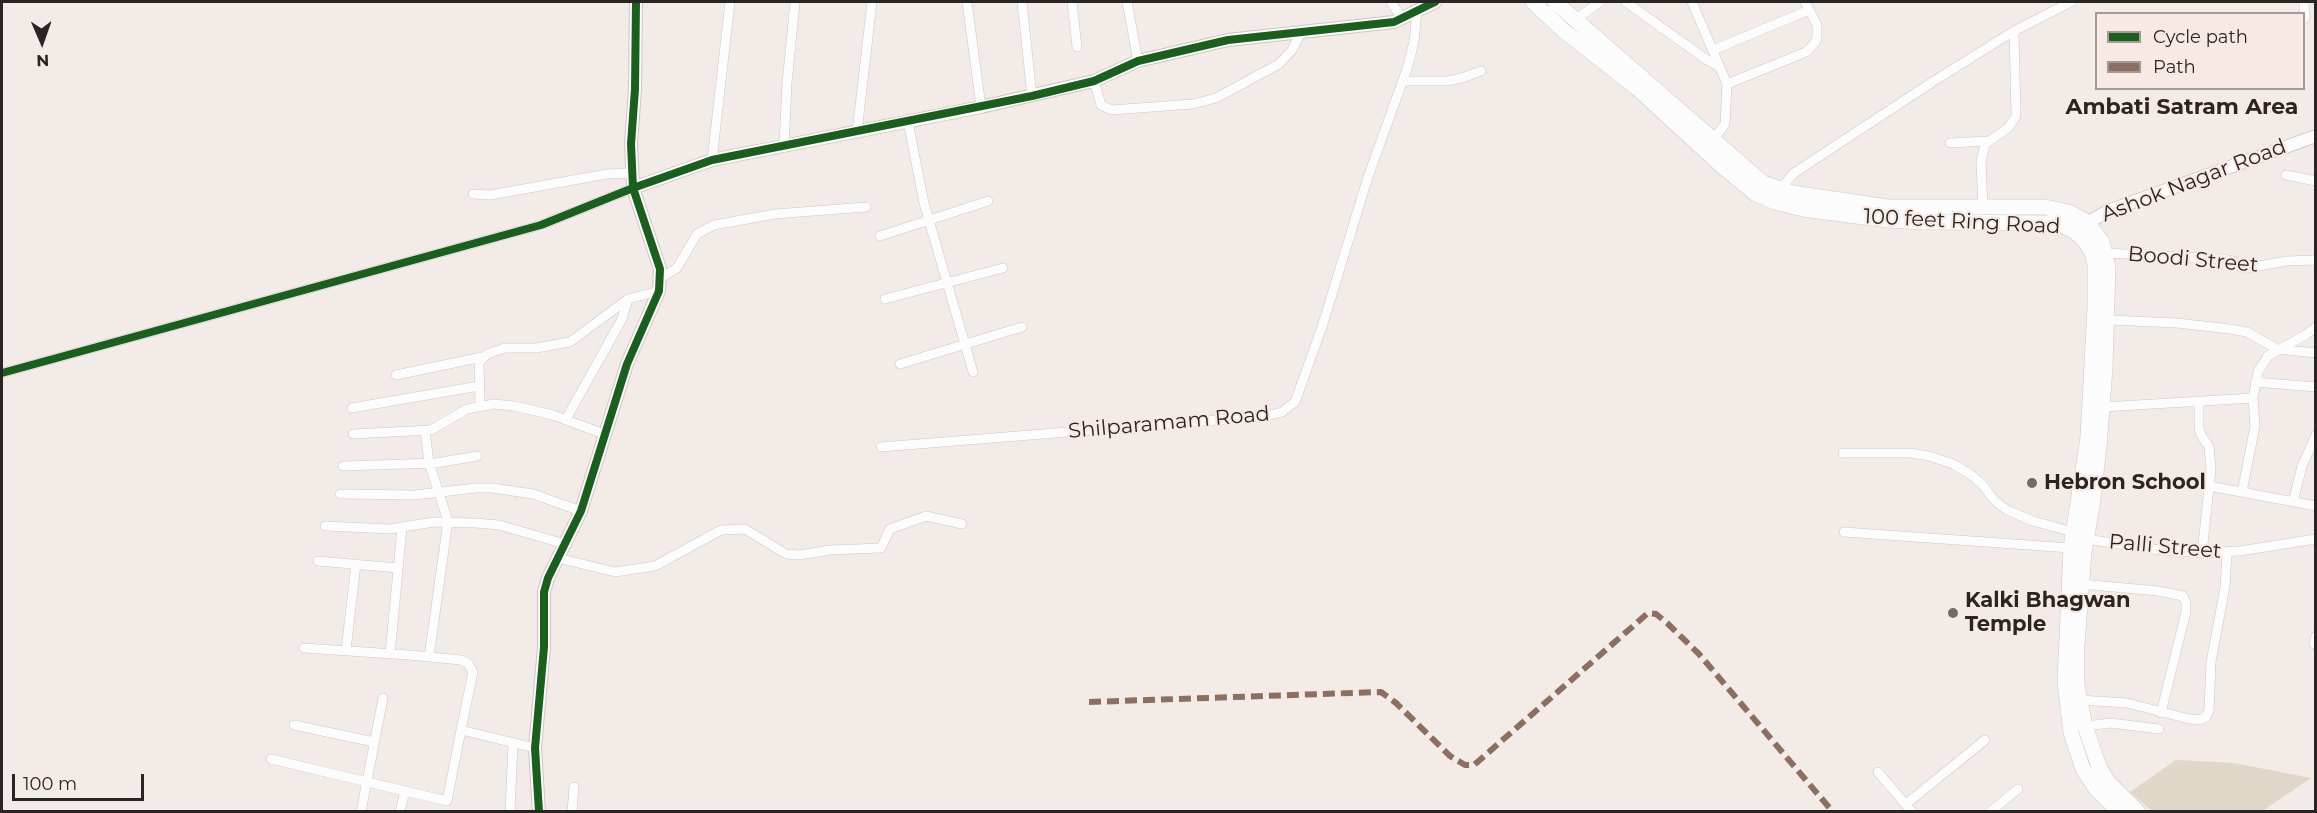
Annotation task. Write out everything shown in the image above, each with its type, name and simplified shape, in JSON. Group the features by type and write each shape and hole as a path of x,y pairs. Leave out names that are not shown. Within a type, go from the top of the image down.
{"main road":[{"name":"100 feet Ring Road","path":"1533,2 1564,30 1637,88 1740,182 1756,194 1775,202 1803,209 1887,220 2049,223 2081,227"},
{"name":"100 feet Ring Road","path":"1555,2 1763,183 1793,193 1887,207 2045,207 2069,212 2081,227 2102,242 2108,267 2108,320 2103,407 2092,507 2071,548 2064,668 2071,733 2086,775 2096,789 2120,812"},
{"name":"100 feet Ring Road","path":"2081,227 2083,239 2092,252 2096,276 2088,437 2079,536 2081,584 2077,645 2079,700 2099,767 2108,782 2138,812"}],"street":[{"path":"636,2 635,89 631,144 633,188 660,269 660,285"},
{"path":"712,160 730,2"},
{"path":"784,146 787,83 795,2"},
{"path":"857,132 872,2"},
{"path":"967,2 981,107"},
{"path":"1022,2 1032,96"},
{"path":"1072,2 1077,47"},
{"path":"1127,2 1138,61"},
{"path":"1390,2 1402,18"},
{"path":"2,373 541,225 633,188 712,160 1032,96 1094,81 1138,61 1228,40 1394,22 1435,2"},
{"path":"1576,19 1600,2"},
{"path":"1626,2 1720,67"},
{"path":"1692,2 1727,84 1725,124 1713,140"},
{"path":"1780,189 1794,173 1934,81 2014,31 2071,2"},
{"path":"1713,50 1807,5 1817,25 1817,39 1806,51 1727,84"},
{"name":"Shilparamam Road","path":"881,447 1267,416 1282,412 1295,402 1368,177 1403,81 1414,42 1417,11"},
{"path":"1983,208 1981,162 1985,144 2008,128 2016,116 2014,31"},
{"path":"1094,81 1101,105 1111,110 1193,104 1216,98 1279,64 1292,50 1301,32"},
{"path":"1403,81 1447,81 1481,70"},
{"path":"908,122 929,219 973,372"},
{"name":"Ashok Nagar Road","path":"2081,227 2108,211 2316,136"},
{"path":"1950,143 1988,141"},
{"path":"473,195 490,195 607,174 632,173"},
{"path":"2286,175 2316,181"},
{"path":"880,236 988,201"},
{"path":"539,812 535,748 544,647 544,592 548,578 581,511 627,364 660,285 677,267 697,234 714,225 775,214 866,207"},
{"name":"Boodi Street","path":"2105,253 2223,259 2233,261 2237,266 2248,268 2287,261 2316,260"},
{"path":"885,299 946,281 1003,268"},
{"path":"396,375 482,357 505,348 536,348 570,342 628,299 660,285"},
{"path":"566,419 622,319 628,299"},
{"path":"2108,320 2177,323 2247,332 2277,349 2316,353"},
{"path":"900,364 1022,327"},
{"path":"2242,492 2255,426 2253,398 2255,381 2268,356 2316,327"},
{"path":"480,405 478,370 482,357"},
{"path":"2255,381 2316,387"},
{"path":"352,408 479,386"},
{"path":"2103,407 2253,398"},
{"path":"2199,401 2199,428 2209,447 2210,455 2202,553"},
{"path":"353,434 425,431 440,426 467,409 480,405 514,406 566,419 604,435"},
{"path":"425,431 429,463 448,521 429,657"},
{"path":"2293,502 2302,466 2316,435"},
{"name":"Palli Street","path":"1843,453 1910,453 1929,456 1953,464 1976,479 1994,500 2007,510 2079,536 2152,549 2202,553 2227,553 2316,539"},
{"path":"343,466 429,463 477,456"},
{"path":"2209,486 2316,506"},
{"path":"340,494 415,495 476,488 533,494 581,511"},
{"path":"558,558 615,572 655,566 721,530 745,529 786,554 800,555 830,550 881,548 890,529 927,516 962,524"},
{"path":"325,526 362,529 402,528 448,521 499,525 565,544"},
{"path":"390,654 402,528"},
{"path":"1844,532 2071,548"},
{"path":"2079,700 2127,704 2199,720 2206,717 2209,710 2211,662 2223,607 2227,553"},
{"path":"318,561 398,568"},
{"path":"346,650 356,564"},
{"path":"2081,584 2158,591 2183,596 2186,612 2161,712"},
{"path":"304,648 429,657 461,660 468,663 473,672 444,812"},
{"path":"361,812 383,698"},
{"path":"2085,726 2112,723 2159,729"},
{"path":"294,724 374,742"},
{"path":"461,730 535,748"},
{"path":"1906,804 1985,740"},
{"path":"510,812 513,742"},
{"path":"271,759 447,801"},
{"path":"1878,772 1912,812"},
{"path":"572,812 574,787"},
{"path":"1990,812 2018,789"},
{"path":"400,812 405,791"}],"shaded area":[{"path":"2176,760 2234,763 2311,778 2264,810 2152,811 2130,792"}],"marked path":[{"path":"1089,702 1381,692 1396,703 1450,756 1465,765 1474,765 1648,613 1656,614 1699,654 1833,812"}],"cycle path":[{"path":"539,812 535,748 544,647 544,592 548,578 581,511 627,364 659,291 660,269 633,188 631,144 635,89 636,2"},
{"path":"2,373 541,225 633,188 712,160 1032,96 1094,81 1138,61 1228,40 1394,22 1435,2"}],"place":[{"name":"Hebron School","path":"2032,483"},
{"name":"Kalki Bhagwan Temple","path":"1953,613"}],"district":[{"name":"Ambati Satram Area","path":"2182,108"}]}
